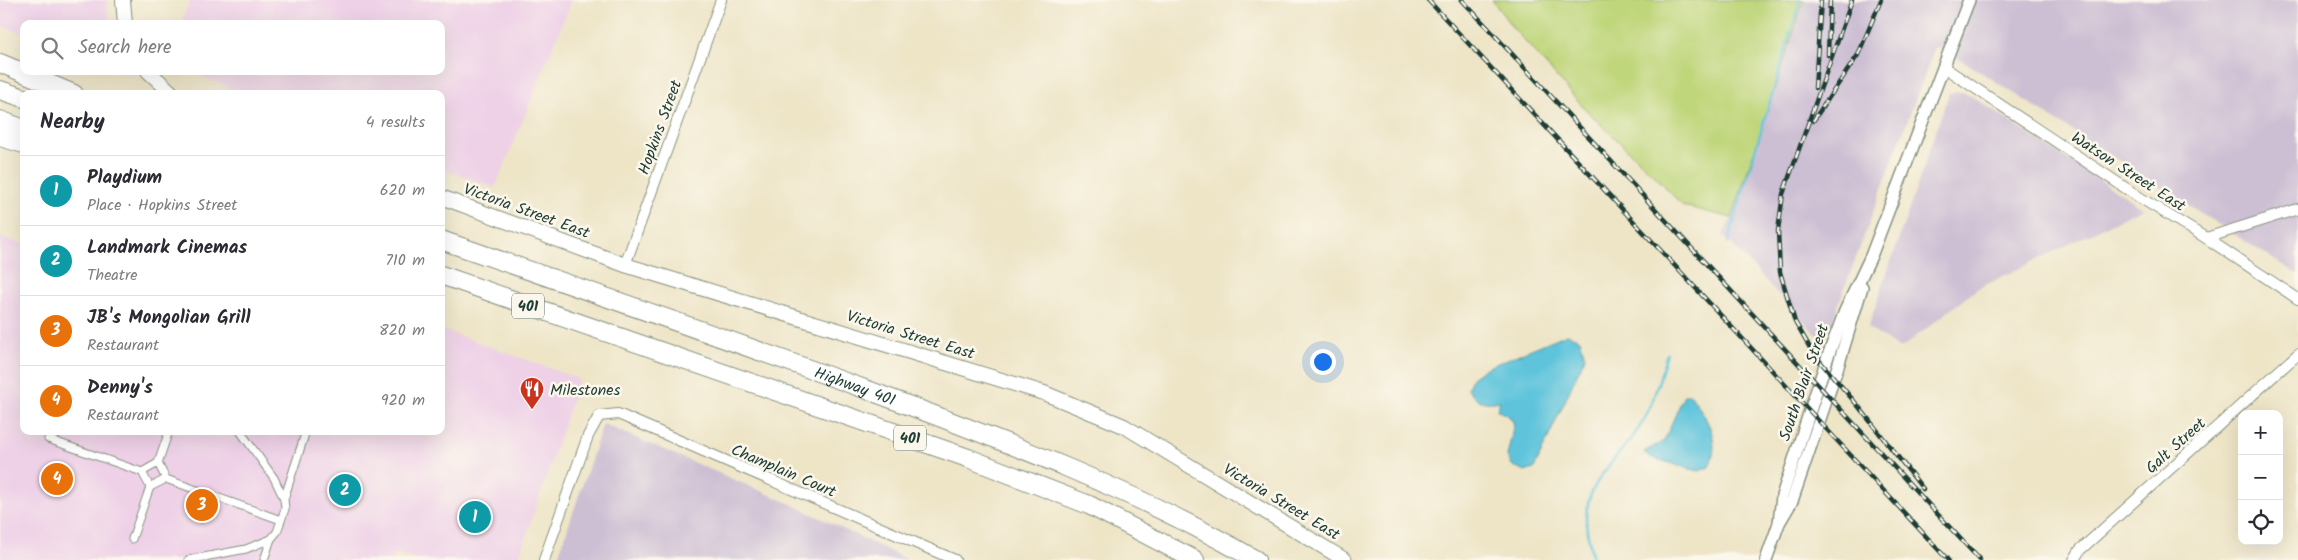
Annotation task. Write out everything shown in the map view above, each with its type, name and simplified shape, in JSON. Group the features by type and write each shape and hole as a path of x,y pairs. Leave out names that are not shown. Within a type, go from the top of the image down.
{"highway":[{"path":"0,63 20,71"},
{"path":"29,75 64,90"},
{"path":"0,90 20,97"},
{"path":"0,120 20,128"},
{"path":"0,137 20,143"},
{"name":"Highway 401","path":"445,241 726,338 978,431 1099,480 1219,538 1256,560"},
{"name":"Highway 401","path":"445,276 968,458 1089,505 1195,560"}],"main road":[{"path":"123,0 125,20"},
{"path":"152,75 169,90"},
{"name":"Victoria Street East","path":"445,198 626,265 1052,397 1124,426 1345,560"}],"street":[{"name":"Hopkins Street","path":"626,265 721,0"},
{"name":"South Blair Street","path":"1766,560 1779,523 1785,487 1828,356 1845,311 1870,256 1969,0"},
{"name":"Watson Street East","path":"1944,68 2298,299"},
{"path":"2206,238 2298,209"},
{"name":"Galt Street","path":"2074,560 2080,550 2298,354"},
{"name":"Champlain Court","path":"544,560 588,436 599,416 618,414 955,560"},
{"path":"142,472 158,463 168,435"},
{"path":"243,435 274,478 284,499 285,509 277,532 271,539 264,560"},
{"path":"284,499 305,435"},
{"path":"48,439 142,472 150,487"},
{"path":"158,463 166,479 281,520"},
{"path":"132,539 150,487 166,479"},
{"path":"188,560 246,549 271,539"}],"shaded area":[{"path":"0,0 107,0 109,20 20,20 20,33 0,26"},
{"path":"190,0 572,0 495,188 445,169 445,90 236,90 205,78 202,75 445,75 445,20 182,20"},
{"path":"1804,0 2298,0 2298,275 1965,62 1935,47 1824,343 1723,235 1732,218"},
{"path":"1965,92 2143,208 1977,289 1900,349 1868,328 1949,93"},
{"path":"0,237 20,243 20,435 445,435 445,330 579,379 518,560 419,560 395,553 392,560 0,560"},
{"path":"603,424 789,503 908,560 557,560"}],"green space":[{"path":"1492,0 1804,0 1732,218 1683,206 1655,176 1588,112 1513,28"}],"water":[{"path":"1567,334 1580,339 1585,357 1534,469 1525,472 1512,465 1507,456 1514,424 1510,417 1497,410 1500,401 1481,401 1468,388 1472,378 1486,368"},
{"path":"1684,395 1691,395 1707,421 1713,438 1713,457 1709,467 1699,471 1650,457 1644,452 1664,441"}],"waterway":[{"path":"1728,242 1800,0"},
{"path":"1593,560 1586,519 1591,493 1604,471 1643,422 1655,394 1667,353"}],"railway":[{"path":"1428,0 1948,560"},
{"path":"1462,0 1980,560"},
{"path":"1815,88 1821,0"},
{"path":"1828,55 1830,0"},
{"path":"1852,0 1783,194 1778,231 1780,272 1795,322 1813,353 1859,407 1923,489"},
{"path":"1813,121 1858,55 1881,0"}],"place":[{"name":"Milestones","path":"532,410"},
{"name":"Denny's","path":"57,479"},
{"name":"Landmark Cinemas","path":"345,490"},
{"name":"JB's Mongolian Grill","path":"202,505"},
{"name":"Playdium","path":"475,517"}]}
